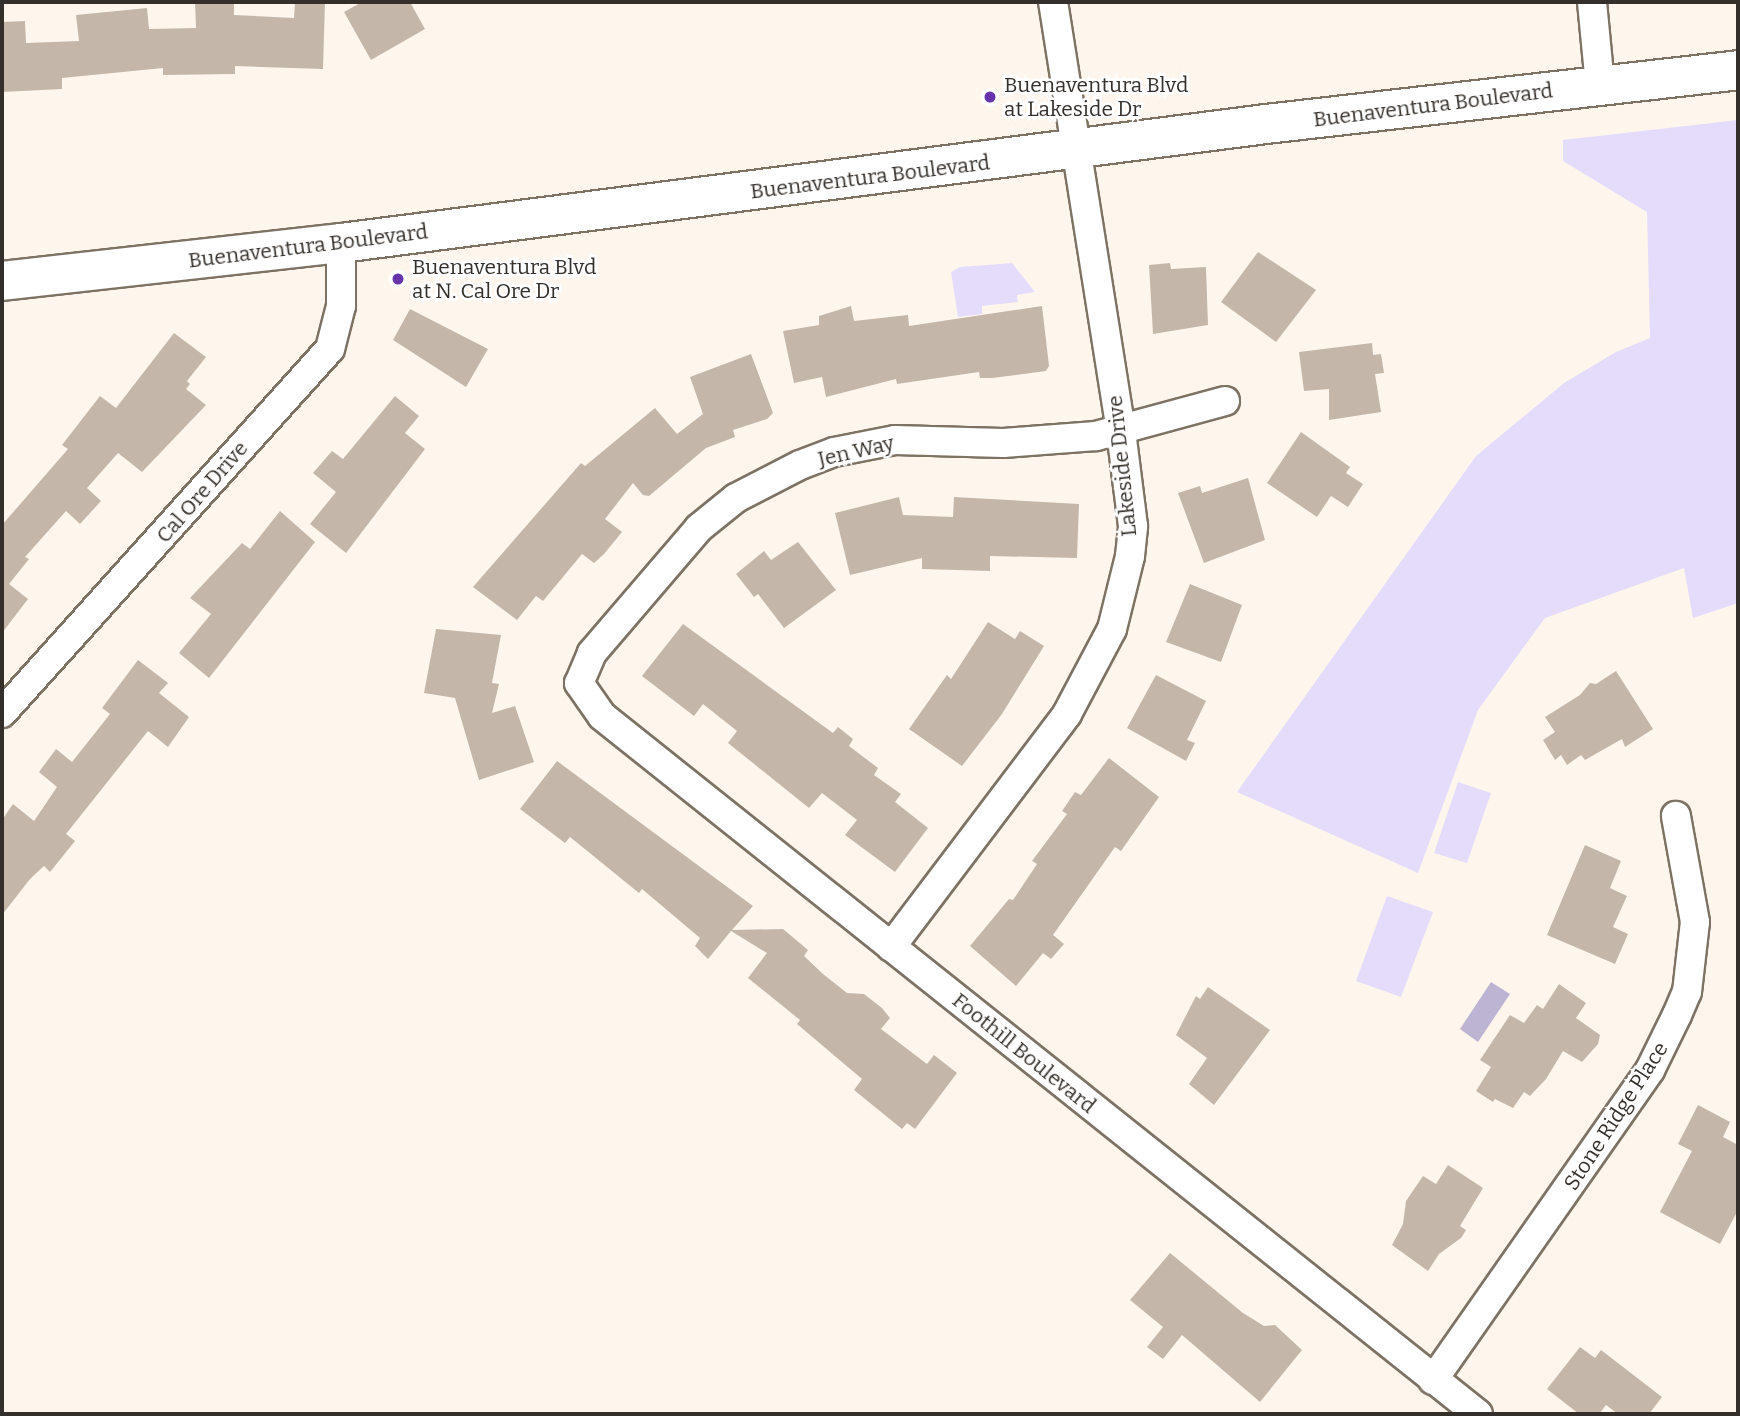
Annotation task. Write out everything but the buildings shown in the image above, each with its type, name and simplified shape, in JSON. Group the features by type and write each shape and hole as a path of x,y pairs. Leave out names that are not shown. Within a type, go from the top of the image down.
{"main road":[{"name":"Buenaventura Boulevard","path":"2,281 341,243 1738,70"}],"street":[{"name":"Lakeside Drive","path":"891,947 1060,724 1097,665 1124,591 1130,556 1133,526 1121,431 1053,2"},
{"path":"1592,2 1600,85"},
{"name":"Cal Ore Drive","path":"2,713 330,349 341,306 341,243"},
{"name":"Jen Way","path":"579,683 592,653 699,528 736,498 800,465 834,452 895,440 1003,443 1121,431 1225,401"},
{"name":"Foothill Boulevard","path":"579,683 602,716 1478,1414"},
{"name":"Stone Ridge Place","path":"1433,1380 1650,1070 1682,1004 1691,971 1695,922 1676,816"}],"shaded area":[{"path":"1738,120 1738,603 1693,618 1684,568 1545,618 1478,710 1418,873 1237,792 1476,456 1564,383 1616,352 1650,338 1647,212 1563,161 1563,140"},
{"path":"1012,263 1035,292 1017,295 1018,302 982,306 982,314 958,317 951,272 960,267"},
{"path":"1458,782 1491,793 1467,863 1434,853"},
{"path":"1387,896 1433,912 1401,997 1356,981"},
{"path":"1491,982 1510,994 1478,1042 1460,1029"}],"place":[{"name":"Buenaventura Blvd at Lakeside Dr","path":"990,97"},
{"name":"Buenaventura Blvd at N. Cal Ore Dr","path":"398,279"}]}
